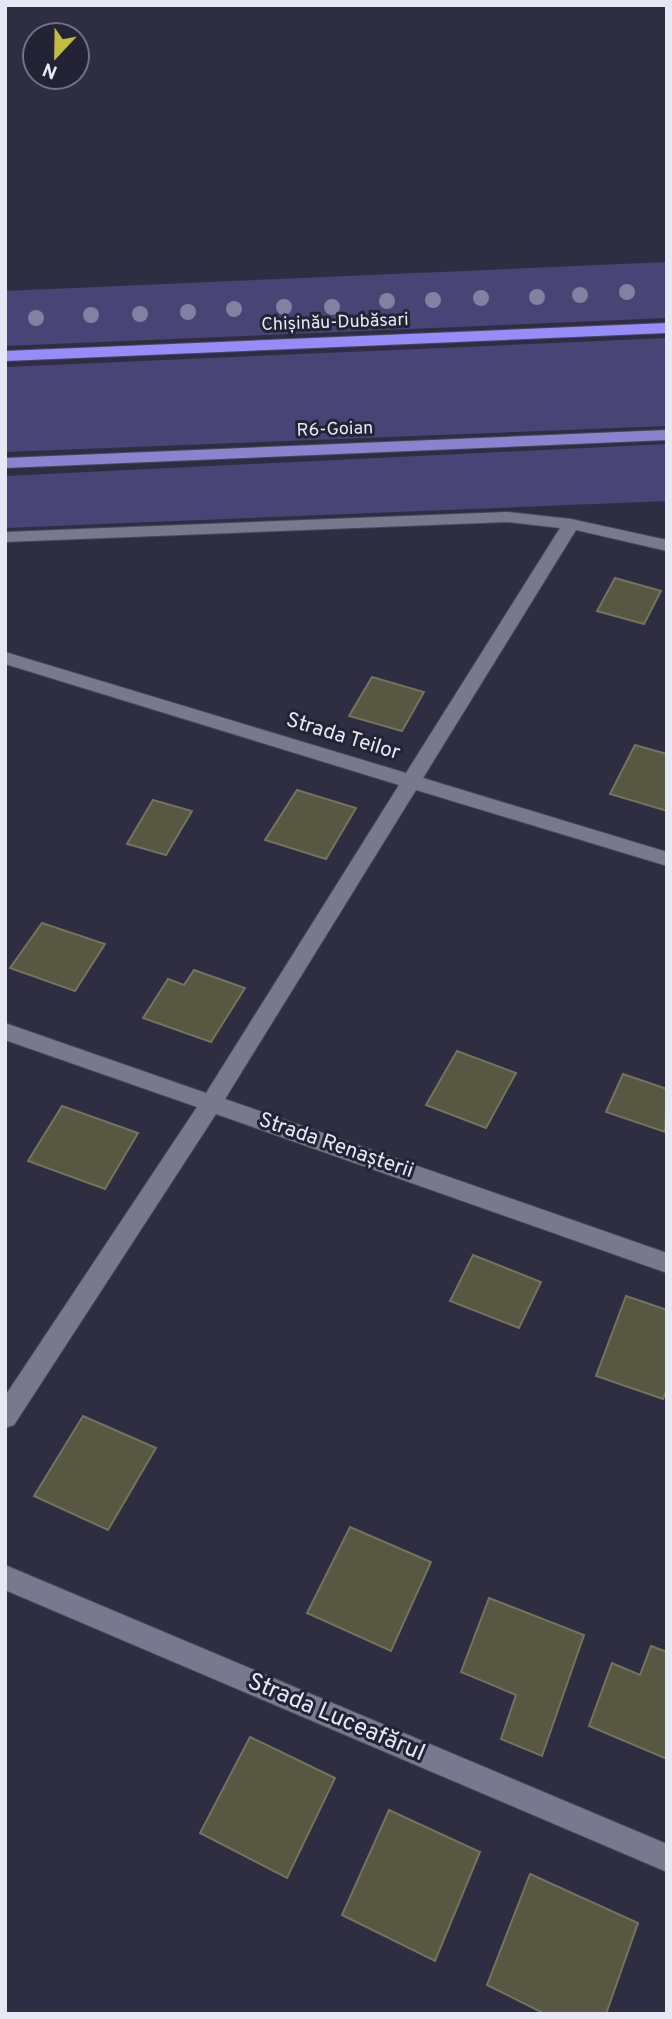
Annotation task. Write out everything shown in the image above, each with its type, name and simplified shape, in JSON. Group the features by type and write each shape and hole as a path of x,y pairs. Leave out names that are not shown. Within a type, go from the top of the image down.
{"highway":[{"name":"Chișinău-Dubăsari","path":"5,356 667,328"}],"main road":[{"name":"R6-Goian","path":"5,463 667,435"}],"street":[{"path":"5,537 507,517 571,524 667,545"},
{"path":"5,1417 212,1102 571,524"},
{"name":"Strada Teilor","path":"5,658 667,859"},
{"name":"Strada Renașterii","path":"5,1031 667,1263"},
{"name":"Strada Luceafărul","path":"5,1577 667,1858"}],"shaded area":[{"path":"667,262 667,318 5,346 5,291"},
{"path":"667,338 667,426 5,452 5,367"},
{"path":"667,444 667,501 5,528 5,476"}],"building":[{"path":"615,578 661,591 644,624 597,611"},
{"path":"372,677 424,692 402,731 349,716"},
{"path":"635,745 667,754 667,811 610,794"},
{"path":"297,790 356,808 326,859 265,840"},
{"path":"153,800 192,811 166,855 127,844"},
{"path":"42,923 105,944 75,991 10,968"},
{"path":"194,970 245,988 211,1042 143,1018 168,979 184,985"},
{"path":"457,1051 516,1073 486,1128 426,1105"},
{"path":"623,1074 667,1089 665,1132 606,1112"},
{"path":"62,1106 138,1133 105,1189 28,1161"},
{"path":"473,1255 541,1282 519,1328 450,1301"},
{"path":"626,1296 667,1310 667,1389 663,1399 596,1376"},
{"path":"83,1416 156,1448 108,1530 34,1496"},
{"path":"350,1527 431,1562 391,1651 307,1613"},
{"path":"489,1598 584,1635 542,1756 501,1739 516,1695 461,1672"},
{"path":"651,1646 667,1652 667,1759 589,1726 612,1663 640,1675"},
{"path":"250,1737 335,1778 287,1878 200,1833"},
{"path":"389,1810 480,1852 435,1961 342,1915"},
{"path":"530,1874 638,1923 606,2014 545,2014 487,1985"}]}
